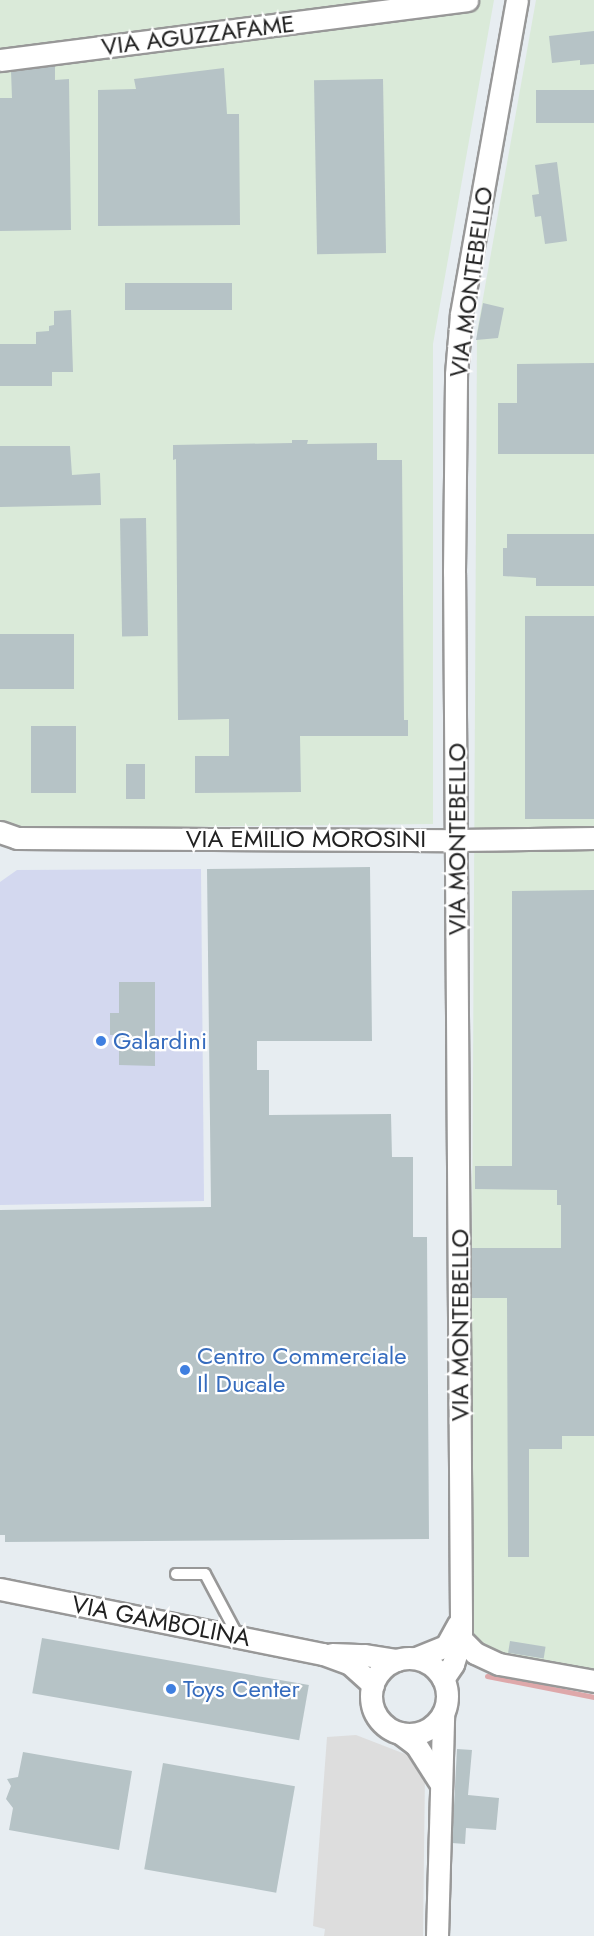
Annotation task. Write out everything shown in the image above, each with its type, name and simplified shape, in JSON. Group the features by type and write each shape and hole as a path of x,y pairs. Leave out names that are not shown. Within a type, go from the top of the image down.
{"street":[{"name":"VIA AGUZZAFAME","path":"0,60 467,0"},
{"name":"VIA MONTEBELLO","path":"406,1659 446,1646 461,1628 454,572 456,374 461,314 517,0"},
{"name":"VIA EMILIO MOROSINI","path":"6,839 594,838"},
{"name":"VIA GAMBOLINA","path":"0,1589 323,1654 350,1664 373,1685"},
{"path":"461,1628 475,1653 499,1664 594,1681"},
{"path":"437,1936 442,1715 448,1672 461,1628"},
{"name":"VIA GAMBOLINA","path":"323,1654 406,1659 448,1672"},
{"path":"406,1659 382,1670 373,1685 371,1697 377,1715 389,1728 416,1745 439,1781"},
{"path":"448,1672 499,1664"},
{"path":"400,1733 424,1731 442,1715"}],"lane":[{"path":"176,1574 205,1574 238,1637"}],"shaded area":[{"path":"0,0 494,0 433,344 433,824 7,829 0,826"},
{"path":"536,0 594,0 594,1672 494,1654 478,1646 470,1628 477,332"},
{"name":"Galardini","path":"201,869 204,1201 0,1205 0,882 17,870"},
{"path":"356,1735 418,1759 425,1774 423,1936 324,1936 325,1929 313,1926 327,1737"}],"building":[{"path":"594,31 594,64 580,65 580,60 552,63 549,36"},
{"path":"55,66 55,80 69,79 71,230 0,231 0,98 12,98 11,71"},
{"path":"224,68 227,114 239,114 240,225 98,226 98,90 136,89 134,79"},
{"path":"383,79 386,253 317,254 314,80"},
{"path":"536,90 594,90 594,123 536,123"},
{"path":"557,162 567,241 545,244 541,216 535,217 532,195 539,194 535,165"},
{"path":"125,283 232,283 232,310 125,310"},
{"path":"483,303 504,308 498,338 476,340"},
{"path":"71,310 73,372 52,372 52,386 0,386 0,344 36,344 36,332 49,331 49,326 54,325 54,311"},
{"path":"594,363 594,454 498,454 498,403 517,403 517,364"},
{"path":"292,440 308,440 307,444 377,443 377,460 402,460 404,720 408,720 408,736 300,736 301,792 195,793 195,756 229,756 229,719 178,720 176,459 173,460 173,445 292,443"},
{"path":"0,446 70,446 72,475 100,473 101,505 0,507"},
{"path":"120,518 146,518 148,636 122,636"},
{"path":"507,534 594,534 594,586 536,586 536,578 503,576 503,548 507,548"},
{"path":"525,616 594,616 594,819 525,819"},
{"path":"0,634 74,634 74,689 0,689"},
{"path":"31,726 76,726 76,793 31,793"},
{"path":"126,764 145,764 145,799 126,799"},
{"path":"370,867 372,1041 257,1041 257,1070 269,1070 269,1115 391,1114 392,1157 413,1157 413,1237 427,1237 429,1539 5,1542 5,1535 0,1535 0,1210 211,1207 207,869"},
{"path":"594,890 594,1436 562,1436 562,1449 529,1449 529,1557 508,1557 507,1298 472,1298 471,1248 561,1248 561,1205 557,1205 557,1190 475,1189 475,1166 512,1166 512,891"},
{"path":"119,982 155,982 155,1066 119,1065 119,1035 110,1035 110,1013 119,1013"},
{"name":"Toys Center","path":"42,1638 309,1685 299,1740 32,1693"},
{"path":"510,1641 546,1647 544,1658 508,1653"},
{"path":"457,1749 472,1750 468,1795 499,1798 496,1830 466,1828 465,1844 452,1843"},
{"path":"23,1752 132,1771 119,1850 9,1830 13,1808 6,1799 11,1786 7,1779 18,1777"},
{"path":"163,1763 295,1786 276,1893 144,1869"}],"waterway":[{"path":"487,1676 594,1697"}],"place":[{"name":"Galardini","path":"101,1041"},
{"name":"Centro Commerciale Il Ducale","path":"185,1370"},
{"name":"Toys Center","path":"171,1689"}]}
